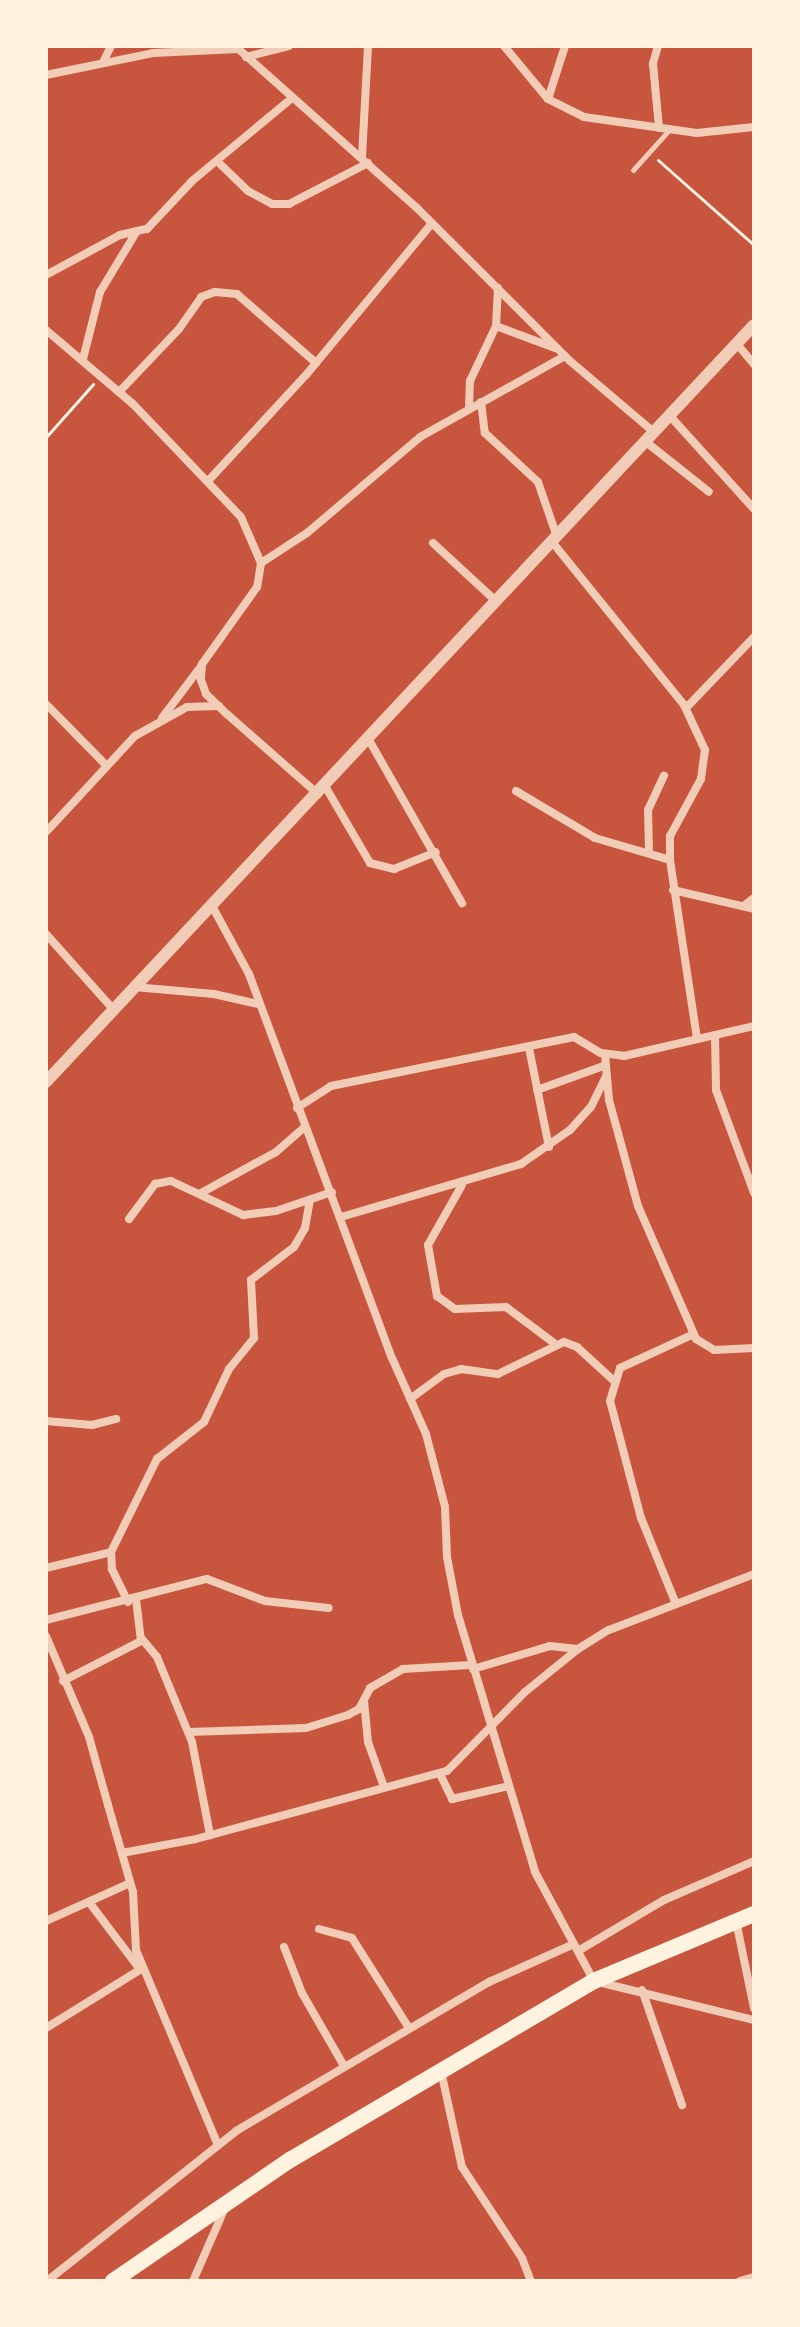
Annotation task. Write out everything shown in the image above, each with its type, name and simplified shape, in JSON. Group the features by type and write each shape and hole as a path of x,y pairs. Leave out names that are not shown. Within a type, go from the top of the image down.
{"highway":[{"path":"113,2281 227,2202 441,2070 594,1981 754,1914"}],"street":[{"path":"104,60 111,46"},
{"path":"246,57 289,46"},
{"path":"365,160 368,46"},
{"path":"504,46 548,99 584,117 669,130 754,127"},
{"path":"548,99 565,46"},
{"path":"658,46 653,64 659,128"},
{"path":"46,75 104,60 237,48 432,223 565,356 709,492"},
{"path":"46,275 120,235 137,231 163,217 217,161 292,98"},
{"path":"217,161 248,191 272,204 289,204 365,160"},
{"path":"209,480 316,363 432,223"},
{"path":"83,359 100,292 137,231"},
{"path":"469,408 470,381 496,326 498,287"},
{"path":"119,392 179,329 201,297 215,292 237,294 316,363"},
{"path":"46,1082 754,325"},
{"path":"496,326 557,348"},
{"path":"46,330 119,392 209,480 241,517 261,563 257,587 161,719"},
{"path":"737,344 754,364"},
{"path":"261,563 307,533 420,437 565,356"},
{"path":"481,402 490,439 508,449 538,482 555,541 686,708 699,732 706,764 680,810 670,836 673,890 697,1039"},
{"path":"670,416 754,509"},
{"path":"433,543 498,602"},
{"path":"686,708 754,637"},
{"path":"202,664 206,694 322,790 370,863 394,869 436,852"},
{"path":"46,704 106,765"},
{"path":"46,832 135,736 187,707 219,706"},
{"path":"369,740 436,852 462,903"},
{"path":"649,851 648,810 664,775"},
{"path":"516,791 595,838 649,851 670,860"},
{"path":"673,890 754,909"},
{"path":"745,905 754,898"},
{"path":"211,904 249,974 297,1108 410,1399 445,1507 447,1557 472,1667 535,1872 594,1981 642,1990 754,2020"},
{"path":"46,934 113,1009"},
{"path":"133,987 214,994 258,1004"},
{"path":"297,1108 331,1086 574,1037 605,1054 624,1056 754,1026"},
{"path":"715,1036 716,1090 754,1193"},
{"path":"529,1048 549,1147"},
{"path":"605,1054 607,1075 638,1206 694,1334 714,1350 754,1348"},
{"path":"537,1090 606,1065"},
{"path":"341,1217 462,1184 521,1164 549,1147 591,1107 607,1075"},
{"path":"201,1193 276,1152 305,1127"},
{"path":"129,1219 155,1184 171,1181 243,1215 332,1192"},
{"path":"462,1184 428,1245 437,1296 455,1309 506,1307 554,1343 577,1347 613,1380"},
{"path":"210,1835 189,1732 157,1657 142,1639 132,1600 112,1569 111,1552 157,1459 204,1422 229,1369 254,1338 251,1280 294,1247 305,1228 310,1199"},
{"path":"676,1604 641,1518 610,1401 613,1380 631,1360 694,1334"},
{"path":"410,1399 444,1374 461,1369 498,1374 554,1343"},
{"path":"46,1421 92,1425 116,1419"},
{"path":"46,1568 111,1552"},
{"path":"122,1853 210,1835 440,1774 492,1730 525,1692 578,1649 609,1630 754,1574"},
{"path":"46,1620 207,1579 265,1601 329,1608"},
{"path":"46,1636 89,1737 130,1883 136,1950 142,1971 218,2145"},
{"path":"63,1681 142,1639"},
{"path":"189,1732 306,1728 348,1715 383,1678 403,1669 472,1667 541,1647 578,1649"},
{"path":"364,1700 368,1742 384,1787"},
{"path":"440,1774 452,1799 509,1786"},
{"path":"47,2281 218,2145 344,2066 489,1982 576,1948 664,1900 754,1861"},
{"path":"46,1921 130,1883"},
{"path":"89,1902 142,1971"},
{"path":"736,1921 754,2008"},
{"path":"319,1929 352,1938 409,2028"},
{"path":"284,1947 302,1993 344,2066"},
{"path":"46,2028 142,1971"},
{"path":"642,1990 682,2105"},
{"path":"441,2070 462,2167 522,2258 531,2281"},
{"path":"193,2281 227,2202"},
{"path":"740,2281 754,2277"}],"lane":[{"path":"633,170 669,130"}],"path":[{"path":"649,152 754,245"},
{"path":"46,437 100,375"}]}
